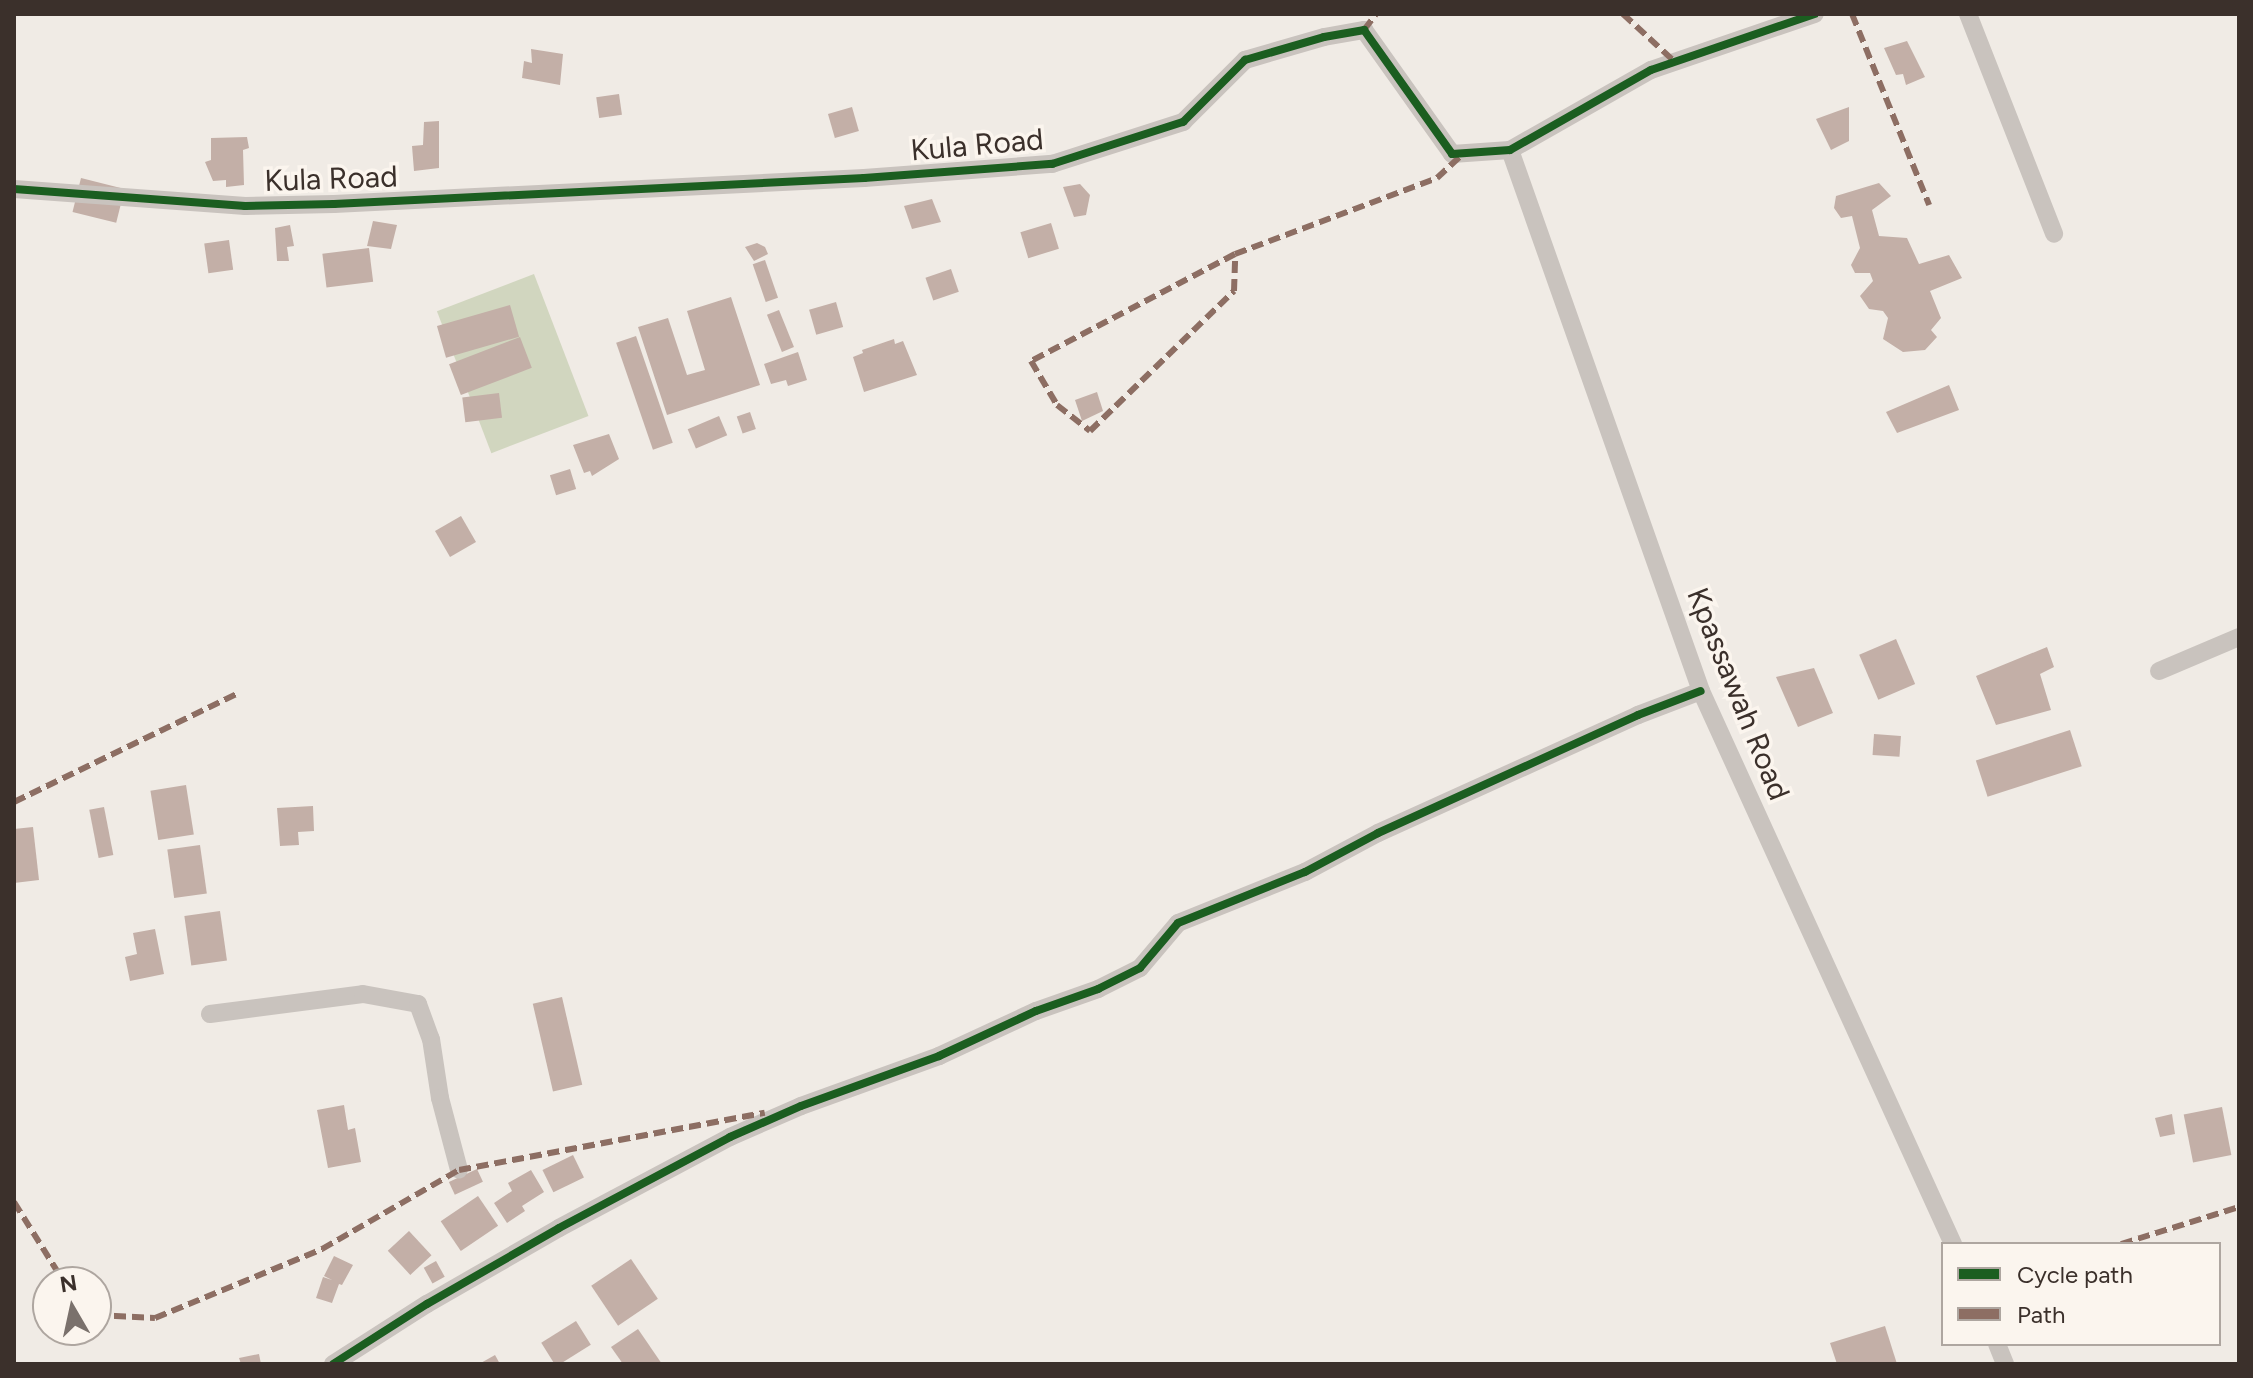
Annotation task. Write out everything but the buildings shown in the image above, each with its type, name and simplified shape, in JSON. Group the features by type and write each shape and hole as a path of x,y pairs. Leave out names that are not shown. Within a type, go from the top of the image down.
{"street":[{"name":"Kula Road","path":"14,189 245,206 319,205 864,178 1052,164 1183,122 1245,60 1324,37 1364,30 1452,154 1510,150 1651,70 1815,14"},
{"path":"1968,14 2054,234"},
{"name":"Kpassawah Road","path":"1510,150 1701,691 1952,1242"},
{"path":"2159,671 2239,637"},
{"path":"333,1364 427,1304 559,1228 730,1137 801,1106 939,1056 1036,1011 1098,989 1140,968 1178,923 1305,872 1378,833 1638,715 1701,691"},
{"path":"210,1014 363,994 418,1004 431,1039 440,1098 459,1170"}],"green space":[{"path":"534,274 588,416 491,453 437,311"}],"marked path":[{"path":"1364,30 1376,14"},
{"path":"1623,14 1675,62"},
{"path":"1852,14 1929,205"},
{"path":"1235,254 1031,361 1057,405 1090,431 1234,291 1235,254 1437,178 1464,153"},
{"path":"14,802 236,694"},
{"path":"112,1316 155,1318 322,1249 459,1170 765,1113"},
{"path":"14,1202 54,1266"},
{"path":"2127,1242 2239,1207"}],"cycle path":[{"path":"14,189 245,206 334,204 864,178 1052,164 1183,122 1245,60 1324,37 1364,30 1452,154 1510,150 1651,70 1815,14"},
{"path":"333,1364 427,1304 559,1228 730,1137 801,1106 939,1056 1036,1011 1098,989 1140,968 1178,923 1305,872 1378,833 1638,715 1701,691"}]}
